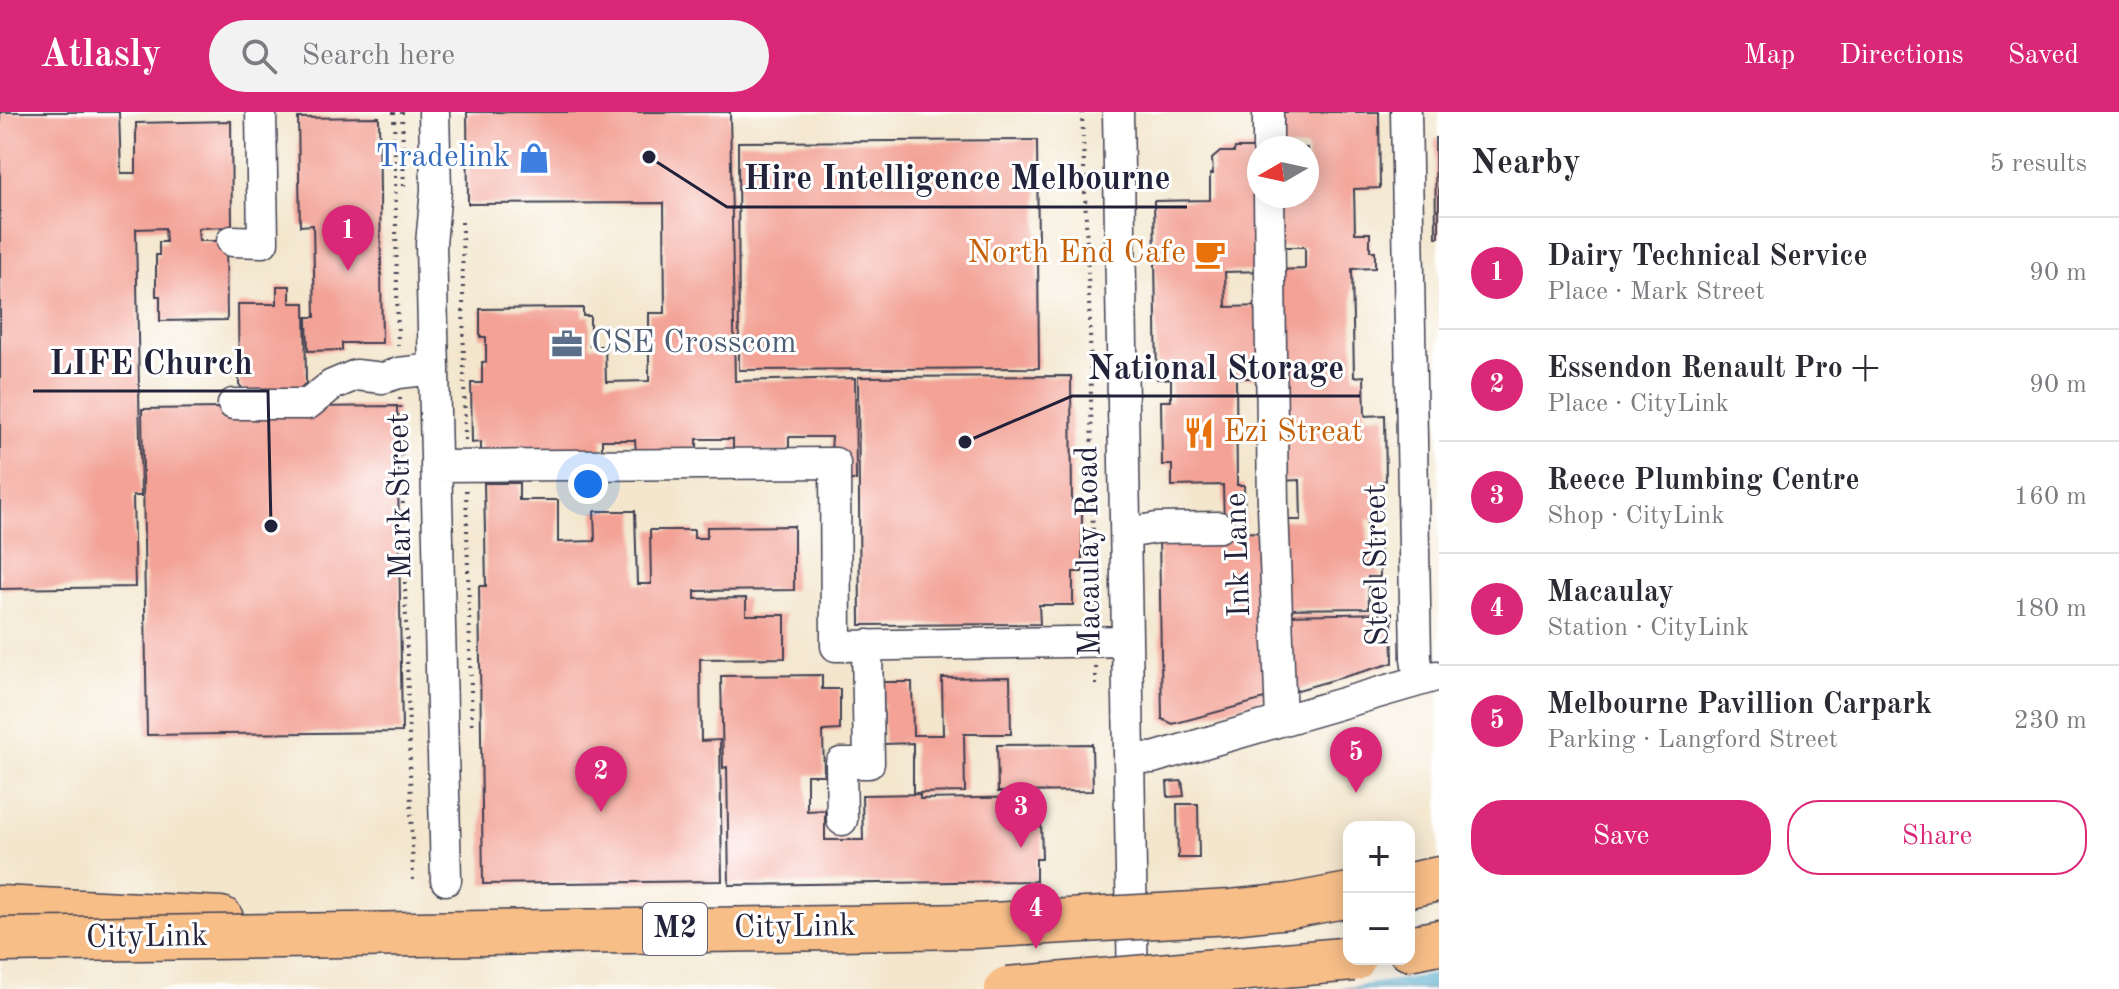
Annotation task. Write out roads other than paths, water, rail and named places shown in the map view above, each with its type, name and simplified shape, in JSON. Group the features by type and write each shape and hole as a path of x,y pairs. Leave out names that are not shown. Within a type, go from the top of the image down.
{"highway":[{"path":"1415,884 1439,879"},
{"name":"CityLink","path":"0,940 974,926 1231,912 1343,896"},
{"path":"0,908 471,932"},
{"path":"1415,947 1439,942"},
{"path":"1007,989 1343,960"}],"street":[{"path":"232,241 263,242 261,112"},
{"name":"Mark Street","path":"434,112 436,190 431,244 434,369 451,466 446,880"},
{"name":"Macaulay Road","path":"1118,112 1133,983"},
{"path":"1268,112 1268,136"},
{"name":"Steel Street","path":"1406,112 1416,658 1429,678"},
{"name":"Ink Lane","path":"1269,208 1273,507 1281,721"},
{"path":"233,404 308,404 332,385 356,375 383,378 434,369"},
{"path":"451,466 835,463 836,646 1127,641"},
{"path":"1126,533 1157,528 1219,527"},
{"path":"842,820 841,763 869,763 867,645"},
{"path":"1130,757 1153,758 1429,678"}],"water":[{"path":"1439,967 1439,989 1340,989"}],"place":[{"name":"Hire Intelligence Melbourne","path":"649,157"},
{"name":"Tradelink","path":"534,158"},
{"name":"North End Cafe","path":"1210,254"},
{"name":"Dairy Technical Service","path":"348,271"},
{"name":"CSE Crosscom","path":"567,344"},
{"name":"Ezi Streat","path":"1199,433"},
{"name":"National Storage","path":"965,442"},
{"name":"LIFE Church","path":"271,526"},
{"name":"Melbourne Pavillion Carpark","path":"1356,793"},
{"name":"Essendon Renault Pro +","path":"601,812"},
{"name":"Reece Plumbing Centre","path":"1021,848"},
{"name":"Macaulay","path":"1036,949"}]}
